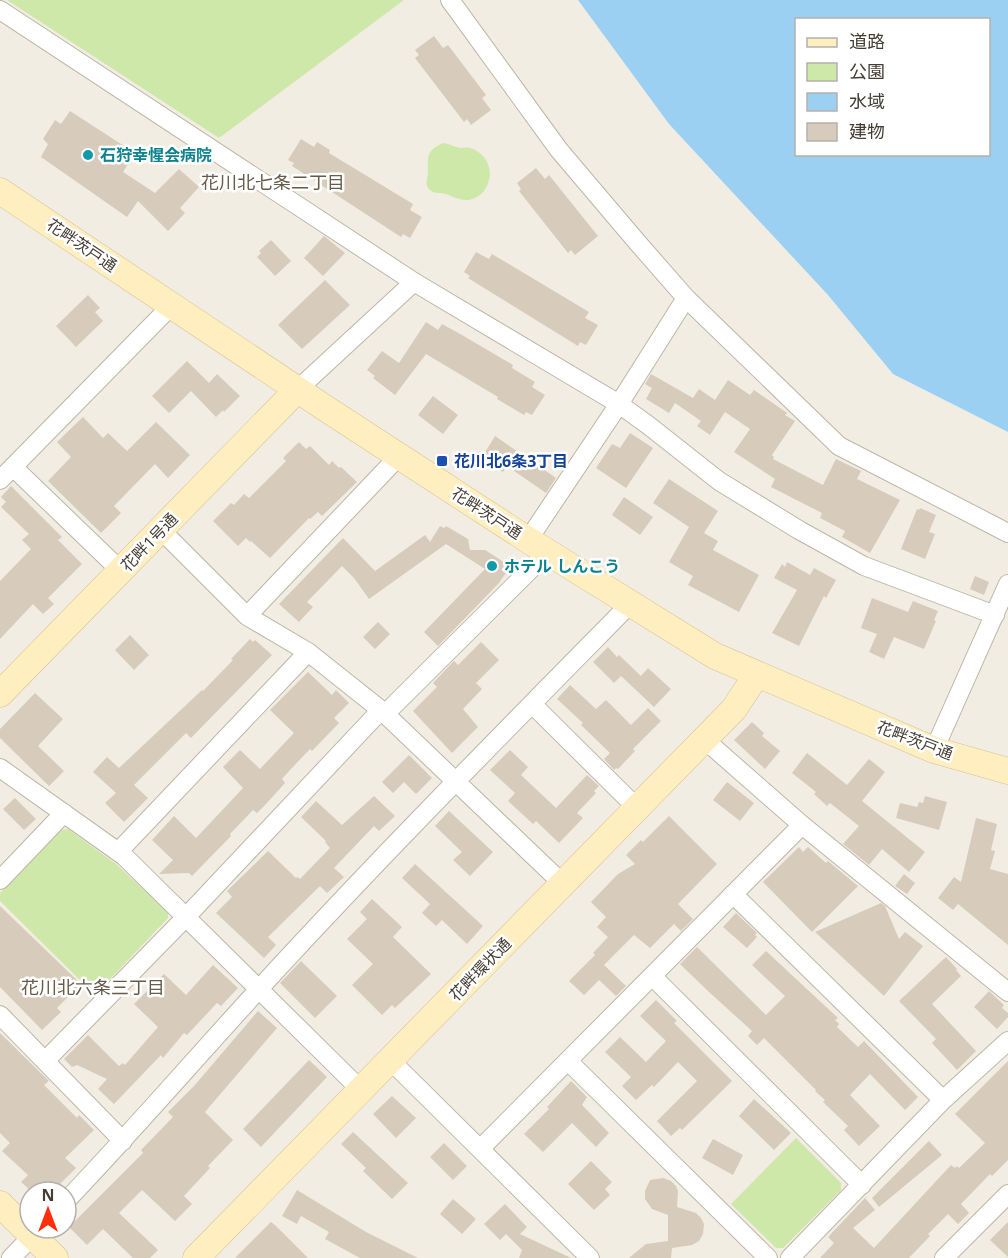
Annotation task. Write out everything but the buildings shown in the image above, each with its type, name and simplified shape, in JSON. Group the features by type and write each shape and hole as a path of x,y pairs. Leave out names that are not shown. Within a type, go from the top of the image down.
{"street":[{"path":"450,0 559,150 686,298 839,446 1008,533"},
{"path":"0,10 414,282 619,404 719,482 864,566 995,615"},
{"name":"花畔茨戸通","path":"0,191 297,390 538,546 715,656 934,750 1008,771"},
{"path":"297,390 414,282"},
{"path":"45,1061 383,712 538,546 619,404 686,298"},
{"path":"121,571 6,474 172,305"},
{"name":"花畔1号通","path":"0,694 297,390"},
{"path":"247,616 399,456"},
{"path":"161,530 247,616 308,652 383,712 563,884"},
{"path":"934,750 1008,584"},
{"path":"78,1188 259,989 456,781 630,604"},
{"path":"118,852 308,652"},
{"name":"花畔環状通","path":"196,1258 705,740 734,709 757,674"},
{"path":"532,704 637,808"},
{"path":"705,740 802,825 1008,992"},
{"path":"0,768 118,852 361,1090"},
{"path":"0,880 64,813"},
{"path":"480,1149 802,825"},
{"path":"734,894 943,1100"},
{"path":"652,976 862,1185"},
{"path":"0,1015 123,1141"},
{"path":"790,1258 943,1100 1008,1041"},
{"path":"390,1060 590,1258"},
{"path":"568,1061 768,1258"},
{"path":"944,1258 1008,1194"},
{"path":"0,1204 18,1218"},
{"path":"11,1258 29,1240"},
{"path":"43,1240 56,1258"}],"green space":[{"path":"7,0 404,0 219,138"},
{"path":"443,143 459,148 474,149 489,166 490,175 487,186 476,198 463,200 435,193 429,189 426,183 429,155 433,149"},
{"path":"68,829 116,864 168,912 168,918 95,995 0,901 0,893 59,830"},
{"path":"796,1138 841,1183 841,1190 783,1248 776,1248 731,1204"}],"water":[{"path":"578,0 1008,0 1008,432 893,374 828,295 669,124"}],"place":[{"name":"石狩幸惺会病院","path":"88,155"},
{"name":"花川北6条3丁目","path":"442,461"},
{"name":"ホテル しんこう","path":"492,566"}],"district":[{"name":"花川北七条二丁目","path":"273,183"},
{"name":"花川北六条三丁目","path":"93,988"}]}
